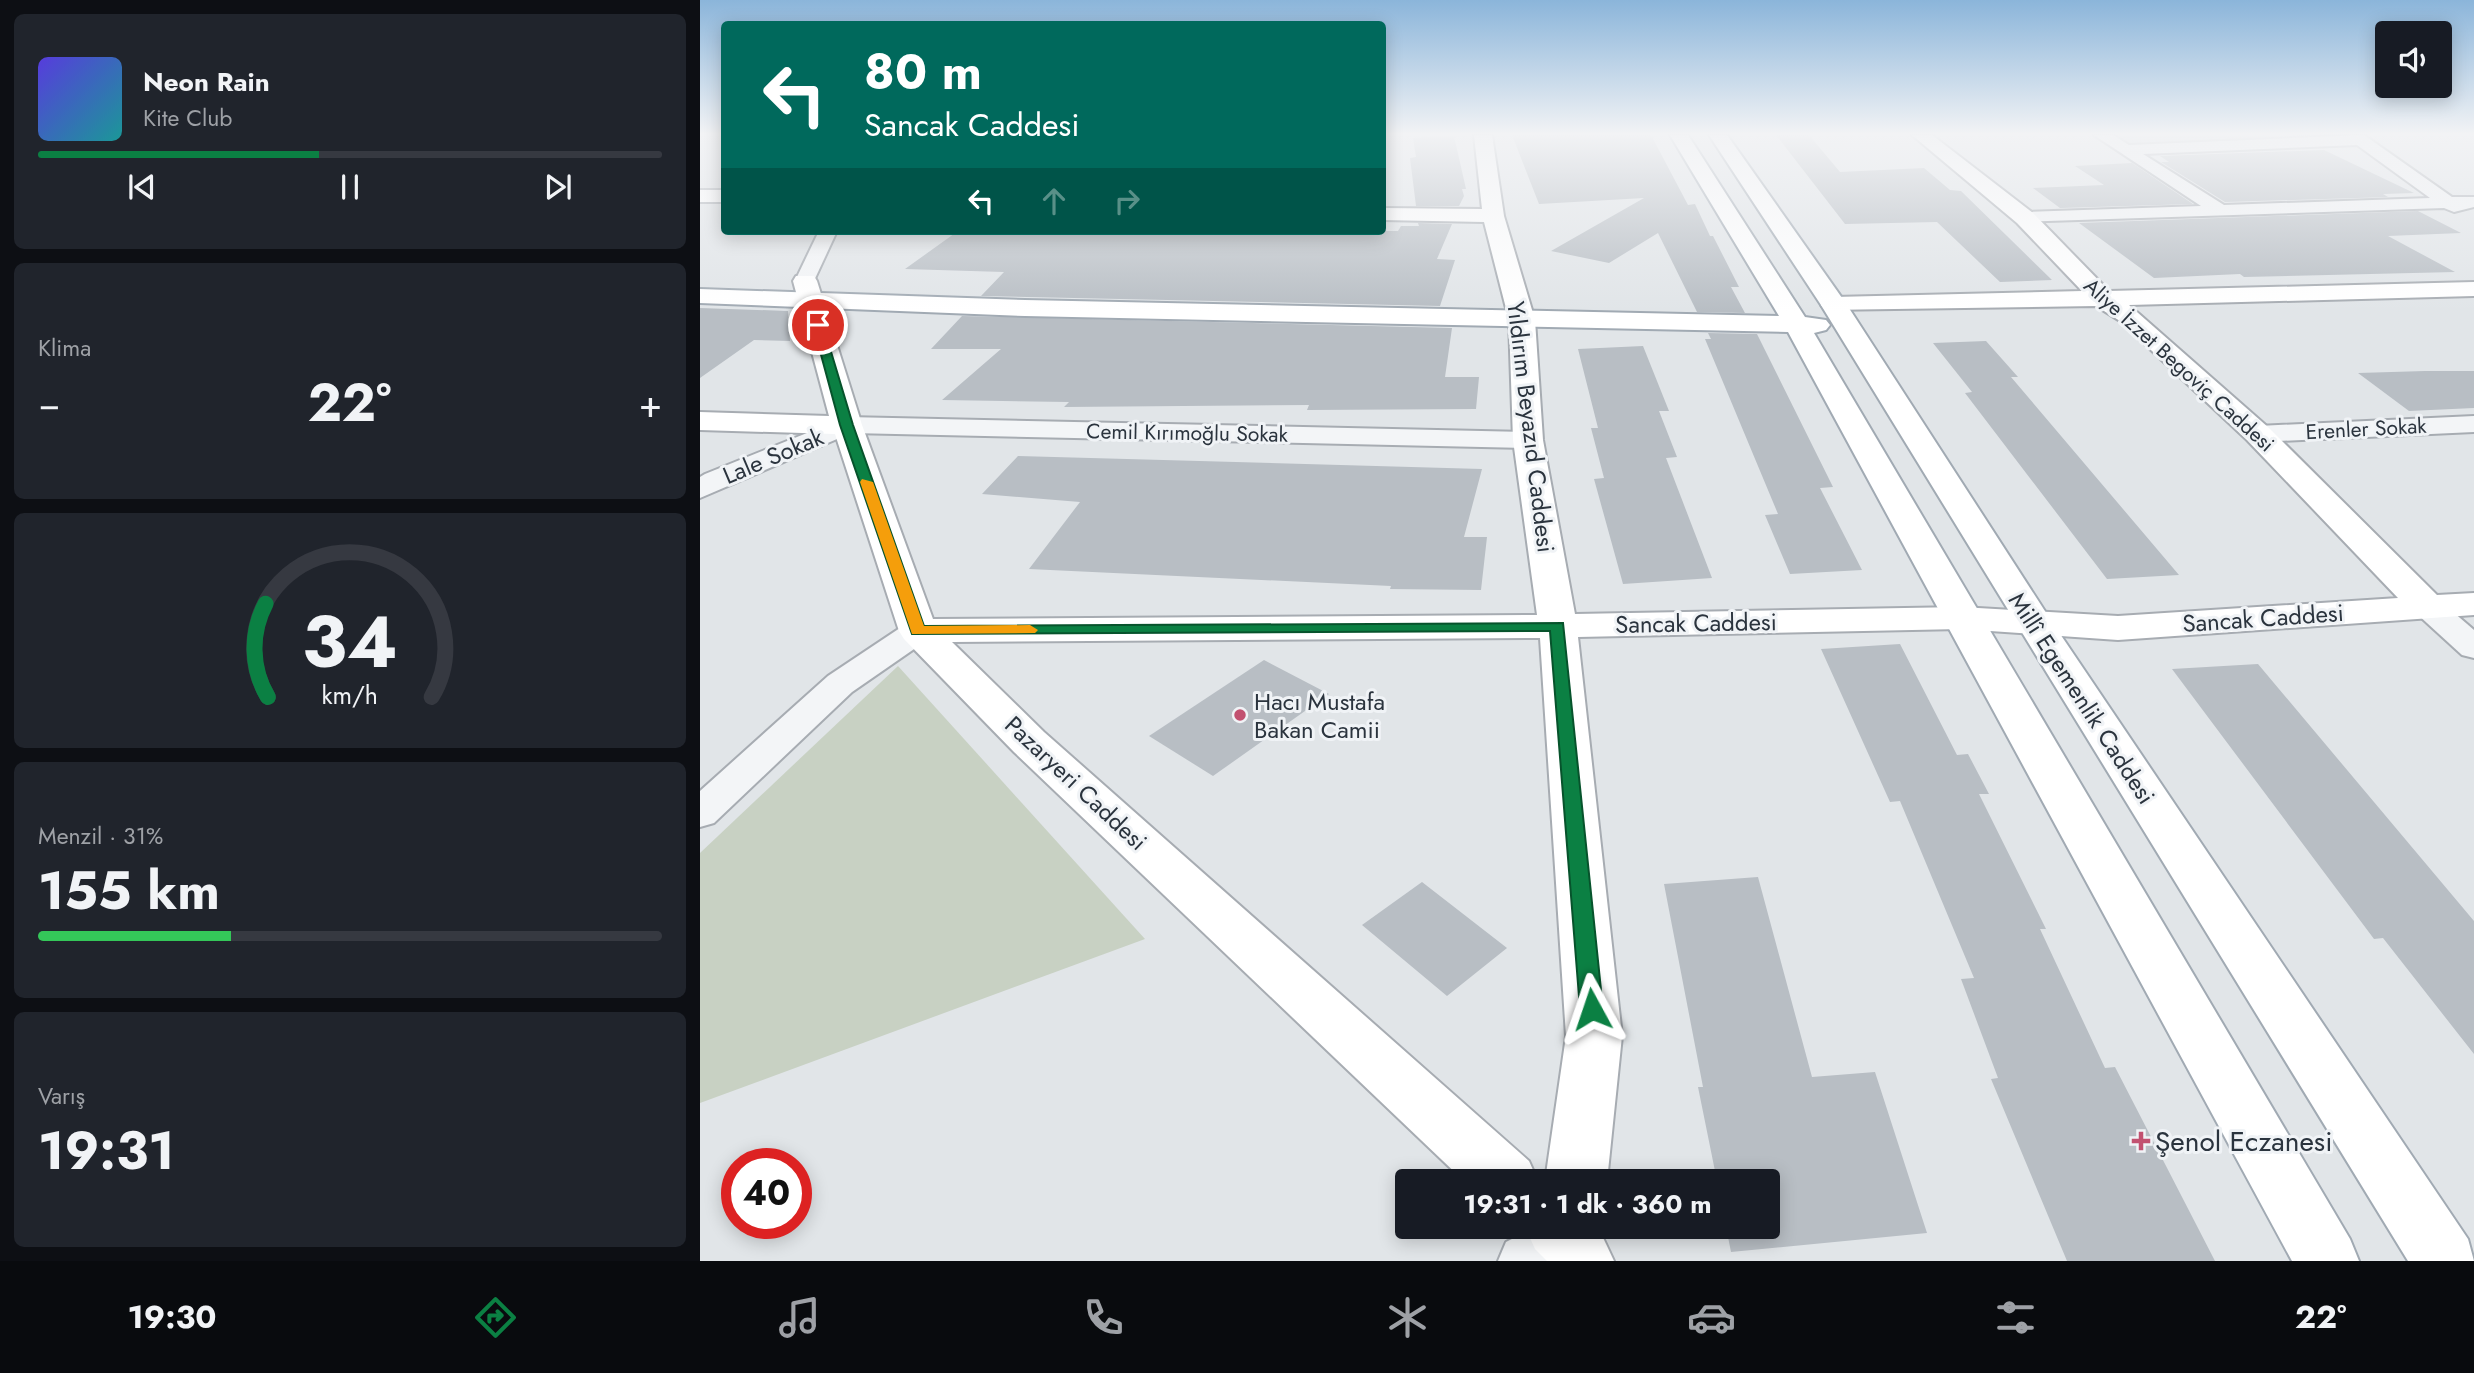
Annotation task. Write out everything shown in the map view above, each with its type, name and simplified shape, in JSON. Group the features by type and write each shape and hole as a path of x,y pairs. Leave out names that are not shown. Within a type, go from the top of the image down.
{"street":[{"name":"Yıldırım Beyazıd Caddesi","path":"1490,194 1493,216 1519,310 1528,440 1558,626 1594,1036 1573,1169"},
{"name":"Millî Egemenlik Caddesi","path":"1723,194 1815,315 2033,622 2445,1261"},
{"name":"Millî Egemenlik Caddesi","path":"1750,194 1815,315 1961,618 2327,1261"},
{"name":"Aliye İzzet Begoviç Caddesi","path":"1995,194 2025,218 2104,300 2129,316 2258,434 2427,606"},
{"path":"2193,194 2219,210"},
{"path":"2436,194 2474,222"},
{"path":"700,196 721,196"},
{"path":"2025,218 2474,202"},
{"path":"1386,214 1493,216"},
{"path":"808,290 827,235"},
{"path":"700,279 1025,308 2129,316 2474,304"},
{"path":"1815,315 2104,300 2474,289"},
{"path":"700,296 808,290"},
{"name":"Pazaryeri Caddesi","path":"808,290 847,425 918,631 1029,742 1494,1169"},
{"path":"700,422 847,425"},
{"name":"Erenler Sokak","path":"2258,434 2474,424"},
{"name":"Cemil Kırımoğlu Sokak","path":"847,425 1528,440"},
{"name":"Lale Sokak","path":"700,490 847,425"},
{"name":"Sancak Caddesi","path":"918,631 1558,626 1961,618 2119,628 2474,604"},
{"path":"2427,606 2474,648"},
{"path":"700,813 841,684 918,631"}],"green space":[{"path":"898,666 1145,939 700,1103 700,853"}],"building":[{"path":"1414,194 1463,194 1464,196 1459,206 1416,206"},
{"path":"1535,194 1682,194 1688,205 1695,204 1710,236 1713,236 1739,287 1731,287 1745,313 1697,312 1658,233 1609,263 1551,251 1644,198 1539,204"},
{"path":"1822,194 1964,194 2052,280 2000,282 1937,222 1845,224"},
{"path":"2041,194 2178,194 2193,204 2060,208"},
{"path":"2212,194 2388,194 2383,194 2388,197 2225,202"},
{"path":"2418,211 2461,233 2388,236 2455,272 2244,277 2240,274 2154,278 2079,223"},
{"path":"1418,223 1452,224 1437,259 1455,260 1440,306 981,296 1004,272 905,269 952,235 1386,235 1386,231 1398,231 1401,226 1419,226"},
{"path":"700,308 788,311 790,341 754,340 700,378"},
{"path":"962,316 1452,328 1445,377 1479,377 1476,409 1307,410 1309,405 1064,407 1069,402 942,400 1001,349 931,349"},
{"path":"1708,333 1757,334 1833,487 1820,488 1862,570 1790,574 1765,515 1778,514 1705,339 1711,339"},
{"path":"1986,341 2018,377 2011,377 2179,575 2107,579 1965,393 1972,392 1933,343"},
{"path":"1643,346 1669,411 1659,411 1677,457 1666,458 1712,578 1623,584 1594,479 1604,478 1591,428 1598,428 1578,349"},
{"path":"2474,371 2474,408 2409,411 2358,373"},
{"path":"1018,456 1482,469 1464,537 1487,537 1481,590 1390,589 1391,586 1029,569 1080,502 982,494"},
{"path":"1900,644 1957,755 1968,754 1989,794 1979,794 2046,929 2040,929 2105,1068 2115,1067 2215,1261 2067,1261 1991,1079 1998,1078 1961,979 1974,978 1900,801 1890,802 1821,649"},
{"name":"Hacı Mustafa Bakan Camii","path":"1264,660 1329,694 1213,776 1149,736"},
{"path":"2258,664 2474,921 2474,1054 2383,938 2374,939 2172,669"},
{"path":"1758,877 1812,1077 1875,1072 1927,1233 1731,1252 1728,1239 1780,1239 1780,1169 1715,1169 1698,1087 1703,1087 1664,884"},
{"path":"1422,882 1507,948 1447,996 1362,925"}],"slow traffic":[{"path":"866,482 918,631 1030,630"}],"place":[{"name":"Hacı Mustafa Bakan Camii","path":"1240,715"},
{"name":"Şenol Eczanesi","path":"2141,1141"}],"route":[{"path":"818,325 847,425 918,631 1558,626 1592,1009"}]}
